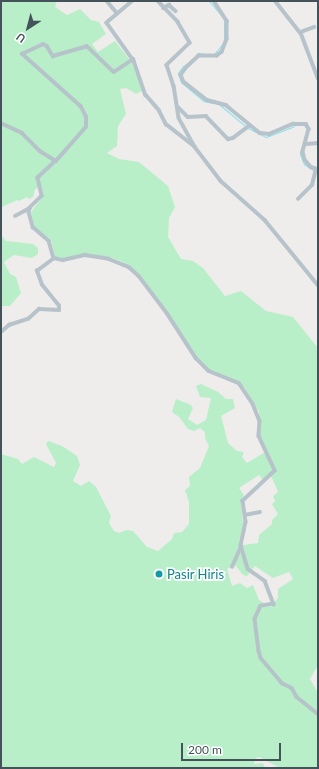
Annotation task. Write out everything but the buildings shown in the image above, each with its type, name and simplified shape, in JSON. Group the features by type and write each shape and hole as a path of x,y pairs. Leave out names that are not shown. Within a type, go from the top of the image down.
{"street":[{"path":"107,1 117,13"},
{"path":"133,1 117,13 107,24 133,59 146,95 160,110 166,124 195,147"},
{"path":"158,1 163,8 178,22 190,43 167,66 174,86 181,124 195,147 221,180 265,220 318,285"},
{"path":"214,1 227,21 228,39 217,56 199,56 183,71 182,79 207,100 226,106 248,127 260,133 269,134 293,124 303,122 310,129 303,152 311,167 317,170 309,190 298,199"},
{"path":"275,1 301,32 318,79"},
{"path":"163,8 170,5 176,11"},
{"path":"301,32 314,27"},
{"path":"15,216 30,208 42,196 38,178 56,161 86,127 86,117 81,107 22,54 43,44 47,46 53,56 87,46 114,72 133,59"},
{"path":"177,107 188,117 206,116 228,139 248,127"},
{"path":"1,123 22,133 40,151 56,161"},
{"path":"306,144 318,143"},
{"path":"30,208 33,227 49,240 54,258"},
{"path":"1,332 9,325 28,319 40,309 59,310 59,306 42,285 37,271 54,258 63,260 84,255 109,259 129,267 145,282 200,363 209,371 233,380 244,389 257,413 259,436 275,471 273,475 244,498 246,515 241,546 232,567"},
{"path":"246,515 260,512"},
{"path":"241,546 248,568 265,581 274,604 261,606 255,619 261,658 282,683 292,688 298,698 318,714"}],"green space":[{"path":"1,1 57,1 55,7 67,15 80,9 91,20 99,22 106,34 92,44 98,52 115,41 132,63 142,91 136,94 126,88 120,89 126,114 118,126 117,146 107,153 119,159 139,162 168,186 175,207 169,218 168,237 181,259 193,261 203,268 225,296 241,291 266,311 293,317 318,348 318,665 310,679 318,693 318,768 278,767 259,757 255,759 254,764 263,763 265,768 1,768 1,454 18,459 22,464 34,457 54,467 56,463 46,444 48,441 62,446 77,456 80,465 73,481 81,486 89,481 96,487 111,516 109,523 114,531 119,533 127,530 133,531 147,547 158,551 172,539 174,533 182,532 189,524 189,502 185,490 190,486 189,477 200,468 209,446 205,438 205,432 200,428 194,431 188,429 179,417 172,412 176,399 191,405 193,408 188,419 197,425 206,420 211,398 200,397 196,386 201,384 218,392 226,399 233,399 235,408 221,416 228,443 237,451 244,452 242,457 247,463 267,451 260,436 259,412 245,388 233,379 210,370 197,357 140,275 123,262 109,257 85,254 63,259 55,257 51,240 34,227 31,212 43,196 42,187 35,189 33,197 29,199 27,197 2,207","holes":["259,475 263,480 270,476 272,478 278,492 273,496 275,501 272,504 278,514 272,520 272,524 259,535 258,543 243,545 239,542 243,525 241,502 244,495 239,488","235,565 243,575 247,576 255,566 273,578 289,572 293,579 278,589 278,598 271,607 259,600 253,585 247,588 240,583 232,586 227,569"]},
{"path":"1,235 6,241 33,244 38,248 38,254 32,258 14,255 4,262 10,274 16,277 21,293 10,306 1,306"}],"waterway":[{"path":"209,1 221,15"},
{"path":"214,54 224,42 224,20"},
{"path":"193,59 198,53 205,54"},
{"path":"189,63 183,66 178,73 181,82 204,101 213,103"},
{"path":"220,105 245,126"},
{"path":"304,125 307,129 300,154 304,164 313,170"},
{"path":"248,128 266,137 294,126"}],"place":[{"name":"Pasir Hiris","path":"159,574"}]}
